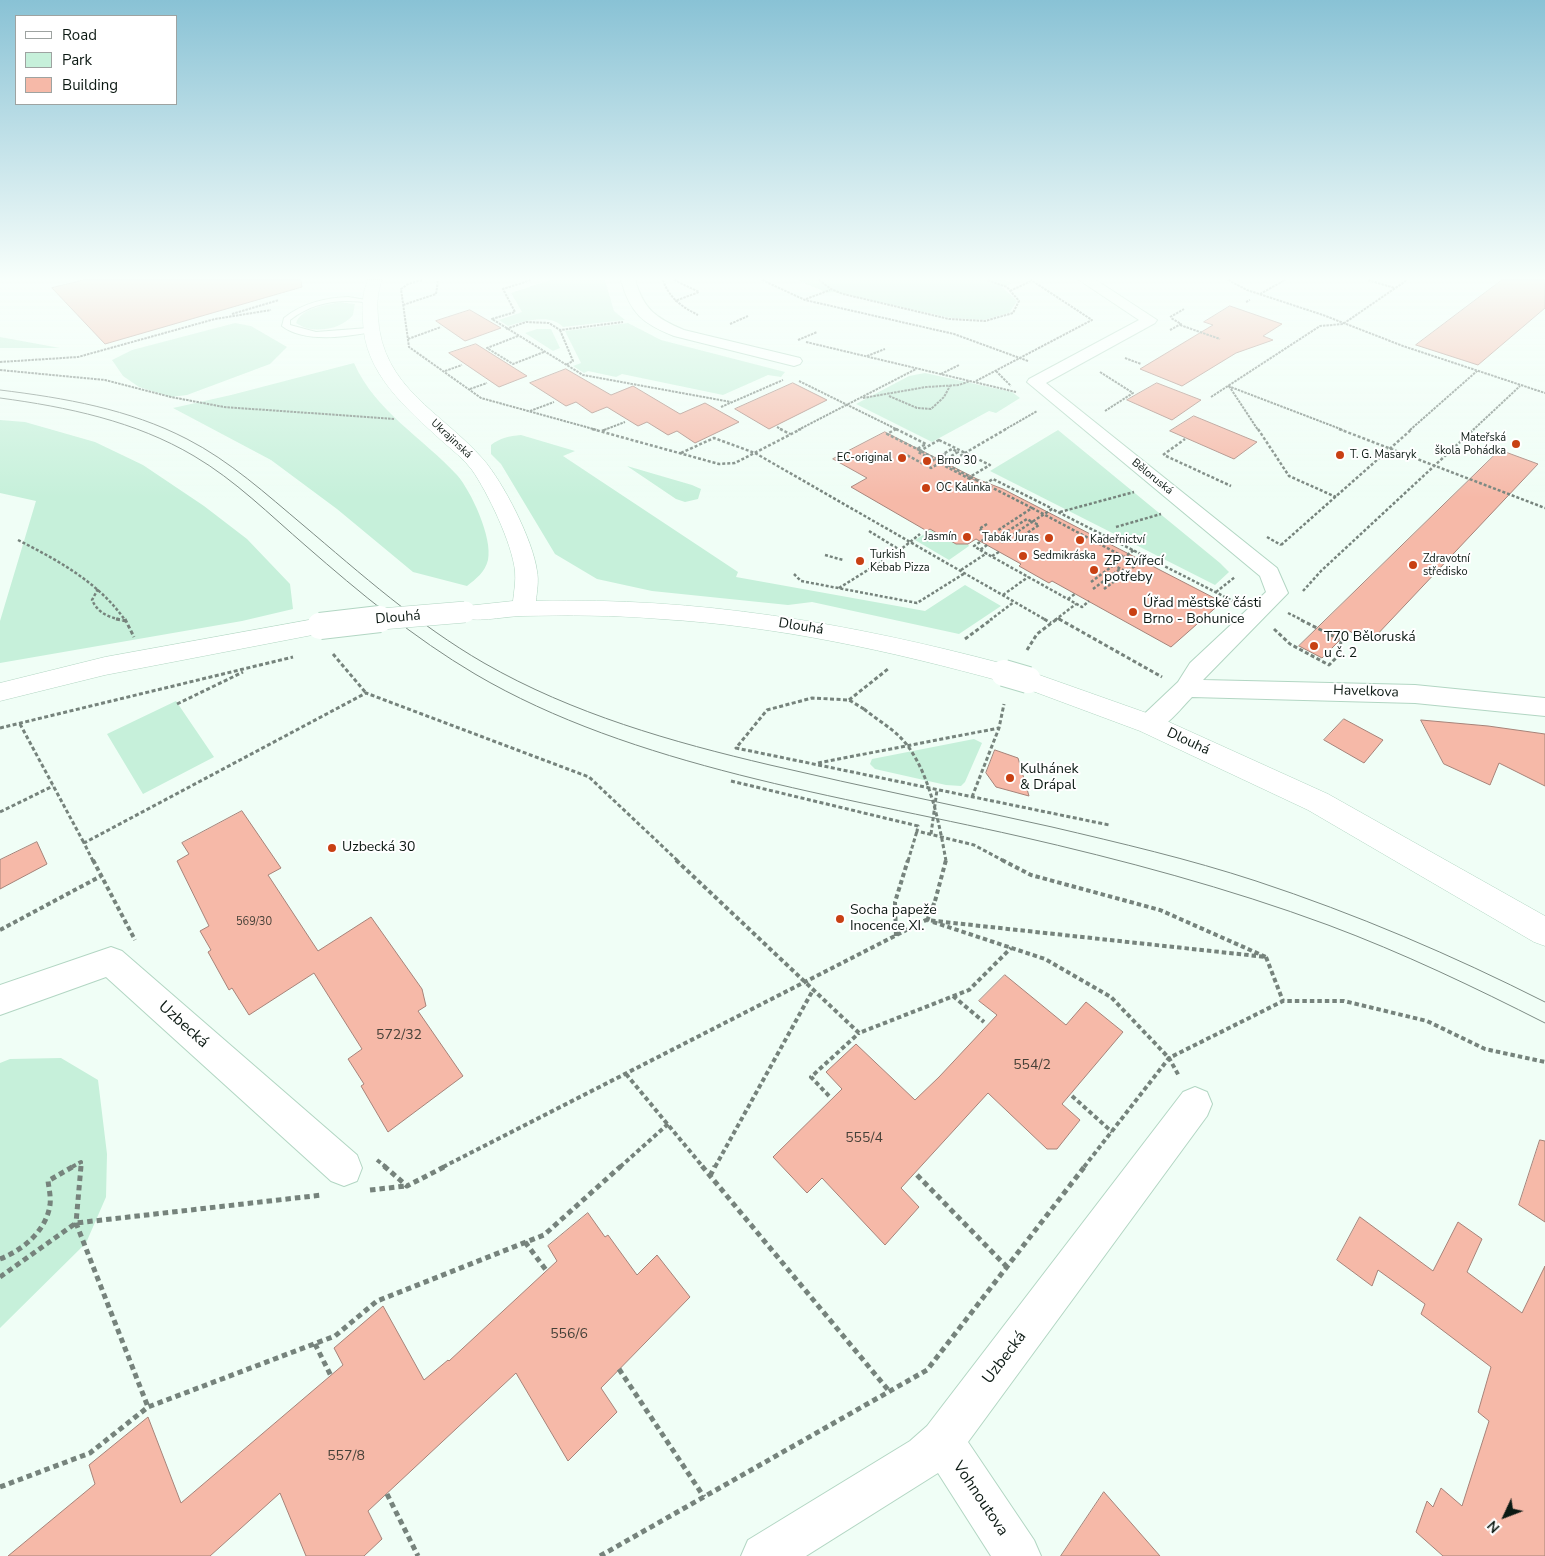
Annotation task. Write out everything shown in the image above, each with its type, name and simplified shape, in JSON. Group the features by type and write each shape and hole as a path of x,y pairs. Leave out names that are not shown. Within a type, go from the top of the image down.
{"street":[{"name":"Ukrajinská","path":"375,353 385,373 401,392 480,468 523,553 527,569 524,607"},
{"path":"760,353 794,361"},
{"path":"1035,382 1089,353"},
{"name":"Běloruská","path":"1035,382 1270,572 1277,593 1198,670 1186,688 1148,724"},
{"name":"Dlouhá","path":"0,692 138,660 324,637 393,617 524,607 605,607 725,615 857,636 1018,670 1148,724 1318,802 1545,932"},
{"name":"Havelkova","path":"1186,688 1415,694 1545,707"},
{"name":"Uzbecká","path":"0,1000 111,961 348,1173"},
{"name":"Uzbecká","path":"764,1556 925,1456 942,1441 1195,1104"},
{"name":"Vohnoutova","path":"942,1441 1018,1556"}],"path":[{"path":"0,362 78,357 94,353"},
{"path":"417,353 481,398 719,464 735,463 916,369"},
{"path":"494,353 513,364 543,353"},
{"path":"546,353 583,375 731,402"},
{"path":"566,365 573,361 569,353"},
{"path":"853,353 1016,392 1035,382"},
{"path":"867,356 876,353"},
{"path":"1005,353 1053,372"},
{"path":"974,382 1030,353"},
{"path":"1130,353 1122,357 1141,364"},
{"path":"1211,397 1279,353"},
{"path":"1425,353 1545,393"},
{"path":"444,372 462,365"},
{"path":"941,374 959,365"},
{"path":"1102,413 1134,393 1098,371 1106,366"},
{"path":"0,370 105,380 170,397 224,407 403,420"},
{"path":"996,370 1016,392"},
{"path":"1254,560 1282,545 1477,371"},
{"path":"721,407 787,376"},
{"path":"796,380 926,444 917,449"},
{"path":"860,398 889,396 929,387 950,386 970,381"},
{"path":"469,389 487,383"},
{"path":"889,396 916,409 926,410 936,407 944,398 950,386"},
{"path":"1228,386 1545,508"},
{"path":"1228,386 1289,476 1336,497"},
{"path":"1512,394 1520,386"},
{"path":"529,411 554,402"},
{"path":"903,453 931,468 942,461 958,452 952,449 943,454 953,460 1037,411"},
{"path":"602,432 626,422"},
{"path":"777,427 791,434"},
{"path":"896,429 887,434 942,461 975,480"},
{"path":"680,453 714,438 755,453 910,540 1051,623"},
{"path":"1158,456 1163,455 1185,439"},
{"path":"968,478 990,465 939,440 918,452 968,478 985,484 1044,514 1124,557"},
{"path":"935,459 952,449 958,452 942,461"},
{"path":"1163,455 1231,486"},
{"path":"985,484 993,479 1234,601"},
{"path":"1060,512 1137,491"},
{"path":"1032,508 974,546 1082,607 1089,602"},
{"path":"987,524 979,529 1002,542 1052,509"},
{"path":"1116,528 1164,514"},
{"path":"1003,534 1027,519 1031,523 1039,525 1015,541"},
{"path":"869,531 900,550"},
{"path":"839,588 900,550 910,540 920,534"},
{"path":"1265,536 1282,545"},
{"path":"18,540 61,563 98,589 127,621 136,641 138,660"},
{"path":"980,550 987,545"},
{"path":"1091,582 1134,550"},
{"path":"992,556 999,552"},
{"path":"961,570 986,554"},
{"path":"825,555 843,560"},
{"path":"1104,589 1139,565 1147,557"},
{"path":"1113,566 1127,572"},
{"path":"1093,589 1119,570"},
{"path":"794,574 801,582 917,603 965,573"},
{"path":"1003,595 1028,577"},
{"path":"98,589 92,600 95,609 104,616 127,621"},
{"path":"1068,599 1075,594"},
{"path":"961,643 969,634 1014,602"},
{"path":"1018,670 1037,634 1076,604"},
{"path":"1270,626 1290,644 1329,665 1340,654 1341,640 1285,611"},
{"path":"1058,618 1162,677 1167,672"},
{"path":"324,637 366,693 589,777 859,1033"},
{"path":"0,728 168,686 248,670 301,655"},
{"path":"849,700 890,667"},
{"path":"178,704 248,670"},
{"path":"84,843 366,693"},
{"path":"926,920 935,901 946,862 940,827 919,762 899,736 849,700 812,698 767,710 736,748 815,764 937,790 972,796 1109,825"},
{"path":"972,796 999,728 1004,704"},
{"path":"20,724 137,944"},
{"path":"815,764 999,728"},
{"path":"731,781 918,826 895,902 896,936"},
{"path":"0,812 54,786"},
{"path":"931,834 937,790"},
{"path":"917,831 974,845 1031,875 1160,910 1266,957 1283,1001"},
{"path":"0,930 101,876"},
{"path":"926,920 1045,959 1111,997 1169,1058 1195,1104"},
{"path":"368,1190 407,1186 926,920 1266,957"},
{"path":"829,1096 812,1077 859,1033 969,990 1011,948"},
{"path":"710,1176 813,990"},
{"path":"953,996 984,1022"},
{"path":"626,1074 889,1392"},
{"path":"1072,1096 1112,1132"},
{"path":"0,1487 90,1453 148,1407 335,1336 377,1301 544,1235 668,1124"},
{"path":"0,1259 8,1257 29,1242 42,1225 50,1206 48,1181 81,1162 76,1223 148,1407"},
{"path":"0,1277 76,1223 348,1173 407,1186"},
{"path":"917,1175 1007,1267"},
{"path":"525,1242 546,1270"},
{"path":"315,1344 331,1376"},
{"path":"619,1369 704,1497"},
{"path":"387,1494 418,1556"}],"green space":[{"path":"127,353 281,353 270,364 187,395 171,397 139,387 123,376 112,360"},
{"path":"576,353 710,353 785,372 781,377 768,375 723,395 622,374 616,377 588,371 584,373 573,366 581,363"},
{"path":"354,363 374,396 457,475 474,503 480,515 489,551 487,564 482,572 467,586 413,572 337,509 271,460 173,408"},
{"path":"925,373 1012,392 1020,398 996,413 989,411 932,442 856,404 909,376"},
{"path":"0,420 25,422 95,442 143,465 204,506 247,539 290,584 293,609 242,621 0,663 0,621 36,501 0,493"},
{"path":"1058,430 1229,572 1215,585 990,471"},
{"path":"521,435 575,451 563,456 738,572 736,577 925,611 965,585 1001,606 959,634 812,602 788,605 652,591 597,579 555,554 501,464 491,454 491,445 494,443 505,438"},
{"path":"627,466 701,489 698,499 685,502 676,499"},
{"path":"931,530 956,544 968,544 969,546 949,560 915,540"},
{"path":"176,701 214,757 143,794 107,734"},
{"path":"974,739 982,743 965,782 961,786 946,785 875,769 870,764 872,759"},
{"path":"61,1058 98,1080 107,1154 106,1197 86,1243 0,1328 0,1063 10,1059"}],"building":[{"path":"449,353 490,353 527,376 499,387"},
{"path":"1167,353 1237,353 1182,386 1140,369"},
{"path":"1440,353 1493,353 1478,365"},
{"path":"566,369 611,395 633,386 680,414 705,403 739,422 695,443 677,431 668,435 647,422 638,426 607,407 592,413 576,402 566,406 530,383"},
{"path":"793,383 827,400 769,429 735,409"},
{"path":"1157,383 1201,400 1172,420 1127,400"},
{"path":"1194,416 1257,442 1234,459 1170,431"},
{"path":"885,432 977,479 1003,489 1222,602 1171,647 1052,581 1049,583 1019,566 1021,564 976,539 968,544 956,544 930,529 927,531 851,487 867,478 833,459"},
{"name":"Zdravotní středisko","path":"1500,450 1538,464 1373,639 1365,639 1349,631 1322,658 1299,646"},
{"path":"1344,719 1383,740 1364,763 1324,740"},
{"path":"1421,720 1488,726 1545,734 1545,786 1499,763 1490,785 1444,764"},
{"path":"995,750 1018,758 1029,796 996,787 986,773"},
{"path":"242,811 281,868 268,875 318,951 371,917 422,989 426,1006 418,1011 463,1076 388,1132 361,1086 364,1084 348,1059 362,1049 314,973 249,1015 232,988 229,990 208,952 211,950 200,931 209,926 177,861 189,854 182,843"},
{"path":"37,842 47,864 0,889 0,860"},
{"path":"1005,975 1066,1025 1086,1002 1123,1032 1062,1104 1080,1120 1057,1149 1047,1149 988,1093 901,1188 919,1207 885,1245 822,1178 807,1193 773,1157 842,1089 826,1072 856,1044 915,1100 997,1015 979,1001"},
{"path":"1540,1140 1545,1141 1545,1222 1519,1205"},
{"path":"588,1213 605,1237 608,1235 637,1275 657,1255 690,1297 601,1388 617,1412 568,1461 516,1373 368,1511 382,1539 364,1556 306,1556 280,1493 210,1556 8,1556 95,1484 89,1465 148,1417 181,1503 343,1365 334,1348 383,1306 424,1380 449,1361 557,1261 548,1246"},
{"path":"1360,1217 1433,1271 1458,1222 1482,1239 1467,1272 1522,1313 1545,1266 1545,1556 1443,1556 1416,1532 1427,1501 1433,1507 1441,1488 1462,1506 1489,1421 1478,1412 1491,1367 1421,1314 1425,1304 1378,1270 1372,1286 1337,1260"},
{"path":"1104,1492 1160,1556 1061,1556"}],"tram line":[{"path":"0,390 72,401 119,412 187,439 218,457 247,479 368,580 436,632 484,663 518,681 588,712 696,747 840,781 1052,827 1231,873 1367,921 1475,968 1545,1002"},
{"path":"0,398 100,417 148,433 194,456 238,487 367,598 452,660 536,706 602,733 670,756 739,775 1057,845 1214,887 1328,925 1384,947 1545,1023"}],"place":[{"name":"Mateřská škola Pohádka","path":"1516,444"},
{"name":"T. G. Masaryk","path":"1340,455"},
{"name":"EC-original","path":"902,458"},
{"name":"Brno 30","path":"927,461"},
{"name":"OC Kalinka","path":"926,488"},
{"name":"Jasmín","path":"967,537"},
{"name":"Tabák Juras","path":"1049,538"},
{"name":"Kadeřnictví","path":"1080,540"},
{"name":"Sedmikráska","path":"1023,556"},
{"name":"Turkish Kebab Pizza","path":"860,561"},
{"name":"Zdravotní středisko","path":"1413,565"},
{"name":"ZP zvířecí potřeby","path":"1094,570"},
{"name":"Úřad městské části Brno - Bohunice","path":"1133,612"},
{"name":"T70 Běloruská u č. 2","path":"1314,646"},
{"name":"Kulhánek & Drápal","path":"1010,778"},
{"name":"Uzbecká 30","path":"332,848"},
{"name":"Socha papeže Inocence XI.","path":"840,919"}]}
